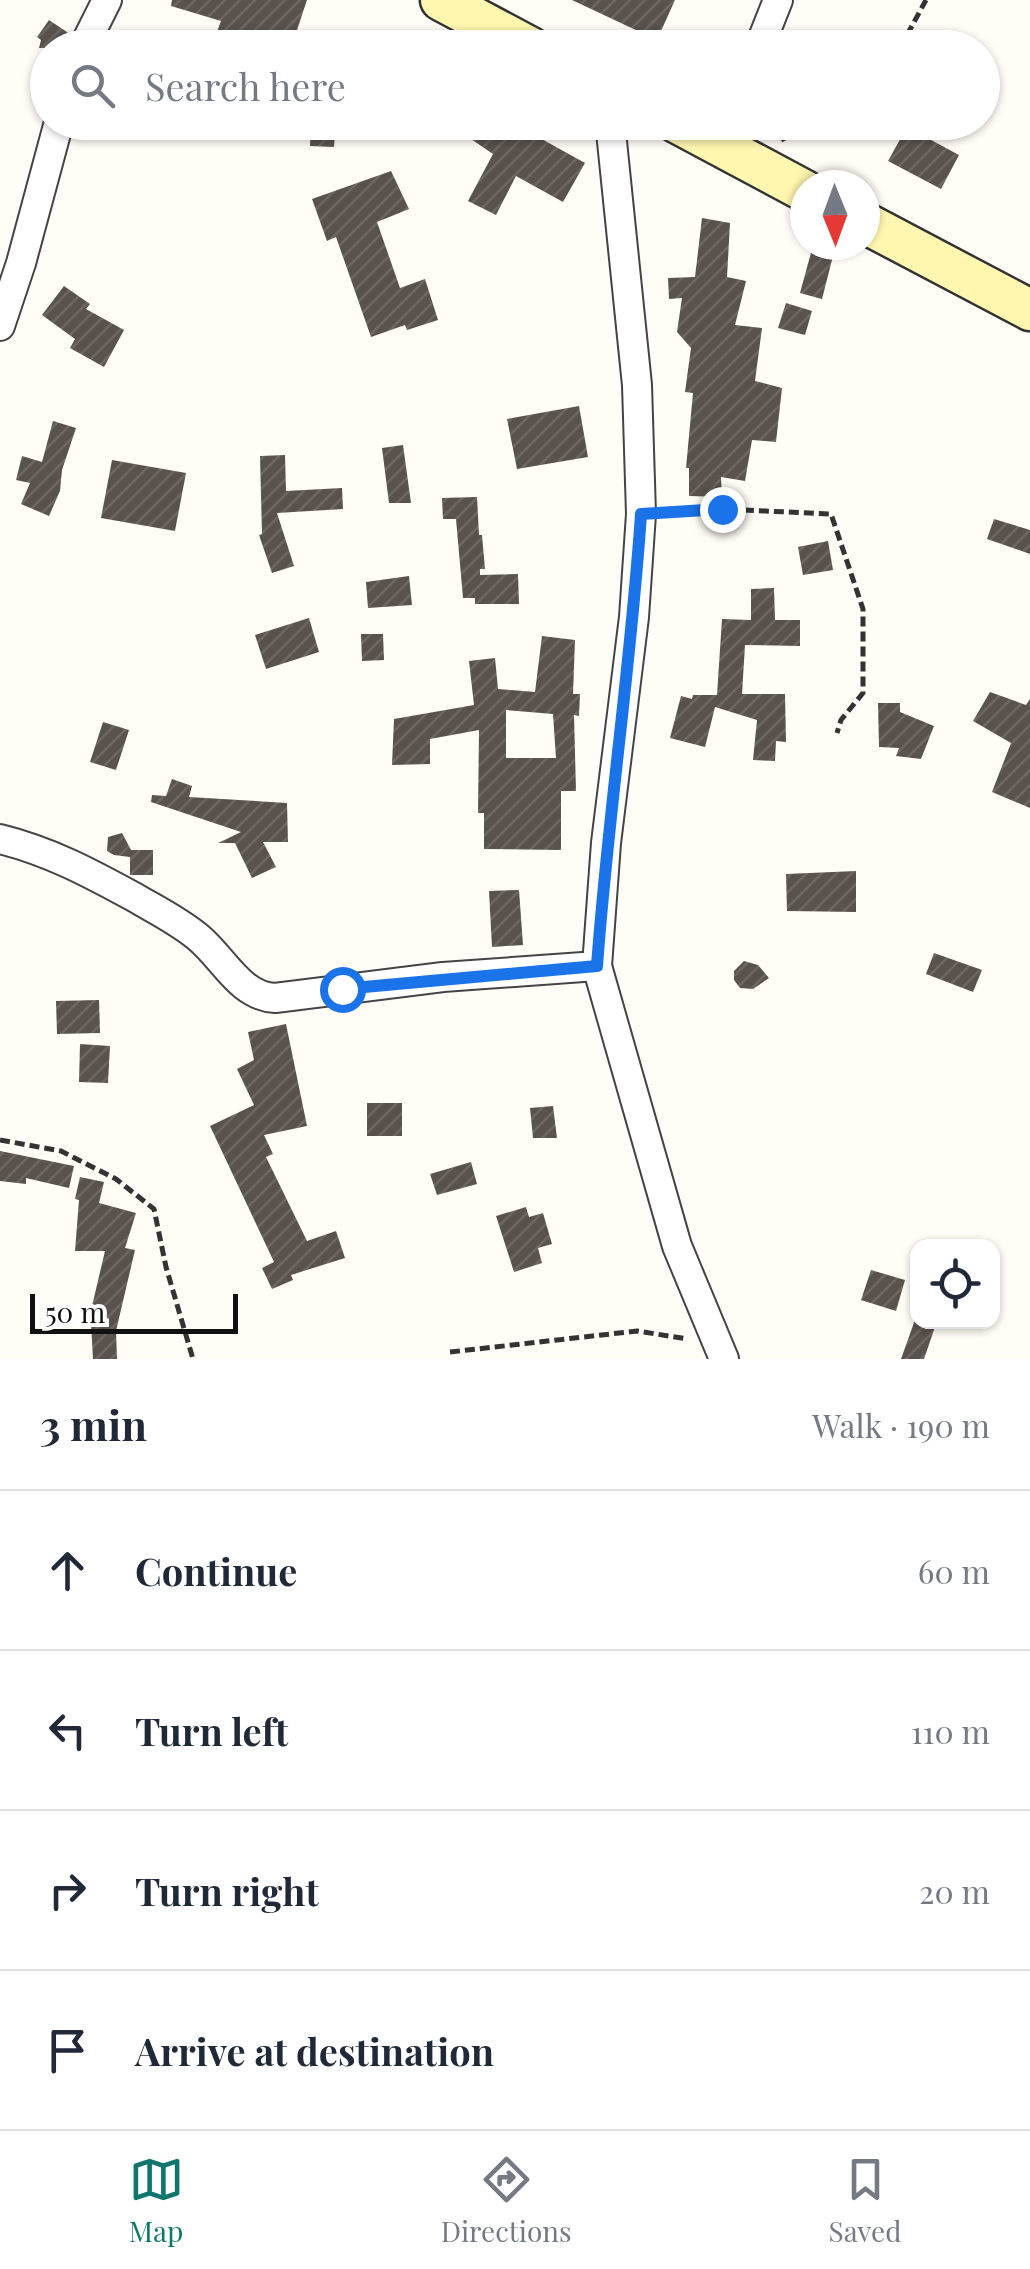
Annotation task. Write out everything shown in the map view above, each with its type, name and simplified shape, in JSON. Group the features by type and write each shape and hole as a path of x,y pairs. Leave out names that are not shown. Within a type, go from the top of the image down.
{"main road":[{"path":"442,0 498,30"},
{"path":"733,140 790,180"},
{"path":"880,231 1030,310"}],"street":[{"path":"92,30 106,0"},
{"path":"766,30 778,0"},
{"path":"0,326 54,140"},
{"path":"612,140 637,385 641,514 634,617 606,843 597,966 677,1246 724,1359"},
{"path":"0,839 70,862 179,922 259,996 275,998 443,978 597,966"}],"path":[{"path":"910,30 926,0"},
{"path":"641,514 722,509 831,514 863,609 863,693 837,733"},
{"path":"0,1140 60,1151 116,1179 154,1209 193,1359"},
{"path":"450,1352 637,1331 693,1340"}],"building":[{"path":"172,0 307,0 297,30 218,30 221,21 171,6"},
{"path":"572,0 675,0 662,30 636,30"},
{"path":"49,20 64,30 42,30"},
{"path":"310,140 335,140 334,147 310,146"},
{"path":"472,140 543,140 585,163 563,202 516,176 496,215 468,201 493,154"},
{"path":"900,140 931,140 959,155 941,189 888,161"},
{"path":"391,171 409,209 377,222 400,288 425,279 438,320 407,330 405,325 371,337 336,237 327,241 312,199"},
{"path":"702,218 730,223 727,277 746,281 735,325 762,328 755,381 782,388 776,442 752,440 745,481 721,477 722,497 689,496 686,468 693,393 685,392 691,348 677,332 682,298 669,299 668,278 695,277"},
{"path":"809,260 832,260 822,299 800,293"},
{"path":"64,286 90,304 86,309 124,330 104,367 70,348 75,339 42,315"},
{"path":"786,303 812,311 805,335 778,328"},
{"path":"579,406 588,457 517,469 507,419"},
{"path":"53,421 76,428 62,470 60,491 49,516 21,504 30,483 16,480 22,456 42,462"},
{"path":"403,445 411,503 389,503 382,448"},
{"path":"285,455 286,491 342,488 343,509 277,513 294,566 272,573 259,535 260,456"},
{"path":"112,460 186,473 175,531 101,518"},
{"path":"477,497 485,569 480,569 480,575 518,574 519,604 475,604 475,598 463,598 456,519 443,519 442,498"},
{"path":"994,519 1030,530 1030,554 987,539"},
{"path":"828,541 833,570 803,575 798,547"},
{"path":"409,576 412,605 368,608 366,582"},
{"path":"774,588 775,620 800,620 800,646 745,645 742,694 785,694 786,742 776,741 775,761 753,760 757,720 715,707 705,747 670,738 681,696 692,699 693,695 717,695 722,619 751,620 751,589"},
{"path":"309,618 319,652 266,669 255,635"},
{"path":"361,634 383,634 384,660 362,661"},
{"path":"542,636 575,640 573,694 580,694 579,716 574,715 576,791 561,791 561,850 484,849 484,813 478,813 479,730 430,739 430,764 392,765 394,719 474,705 469,661 495,658 498,689 535,692","holes":["506,710 553,714 556,758 506,758"]},
{"path":"990,692 1026,705 1030,699 1030,808 992,792 1011,743 973,721"},
{"path":"878,703 900,703 900,712 934,726 921,759 896,756 899,748 879,747"},
{"path":"103,722 129,730 116,770 90,762"},
{"path":"172,779 192,786 189,797 287,803 288,842 263,842 276,867 252,878 235,843 218,843 241,832 151,802 152,795 166,796"},
{"path":"122,833 131,850 153,850 153,875 130,875 130,857 107,851 108,837"},
{"path":"856,871 856,912 787,911 786,874"},
{"path":"519,890 523,945 492,947 489,891"},
{"path":"934,953 982,970 973,992 926,974"},
{"path":"744,961 758,965 769,978 753,989 740,988 734,971"},
{"path":"99,1000 100,1033 57,1034 56,1001"},
{"path":"286,1024 307,1126 264,1135 273,1154 266,1157 307,1241 336,1231 345,1258 291,1275 293,1280 272,1289 262,1268 274,1262 210,1126 254,1105 237,1069 254,1060 248,1032"},
{"path":"80,1044 110,1046 108,1083 79,1082"},
{"path":"367,1103 402,1103 402,1136 367,1136"},
{"path":"553,1106 557,1138 533,1138 530,1108"},
{"path":"0,1151 74,1166 69,1188 26,1178 26,1184 0,1181"},
{"path":"471,1162 477,1184 437,1195 430,1174"},
{"path":"80,1177 104,1182 99,1203 136,1213 125,1248 135,1250 116,1331 117,1359 93,1359 88,1323 105,1251 75,1251 79,1200 75,1199"},
{"path":"526,1207 529,1217 543,1213 552,1244 538,1248 542,1263 514,1272 496,1216"},
{"path":"871,1270 905,1280 896,1311 861,1300"},
{"path":"912,1329 934,1329 924,1359 901,1359"}],"route":[{"path":"342,989 597,966 606,843 634,617 641,514 722,509"}]}
